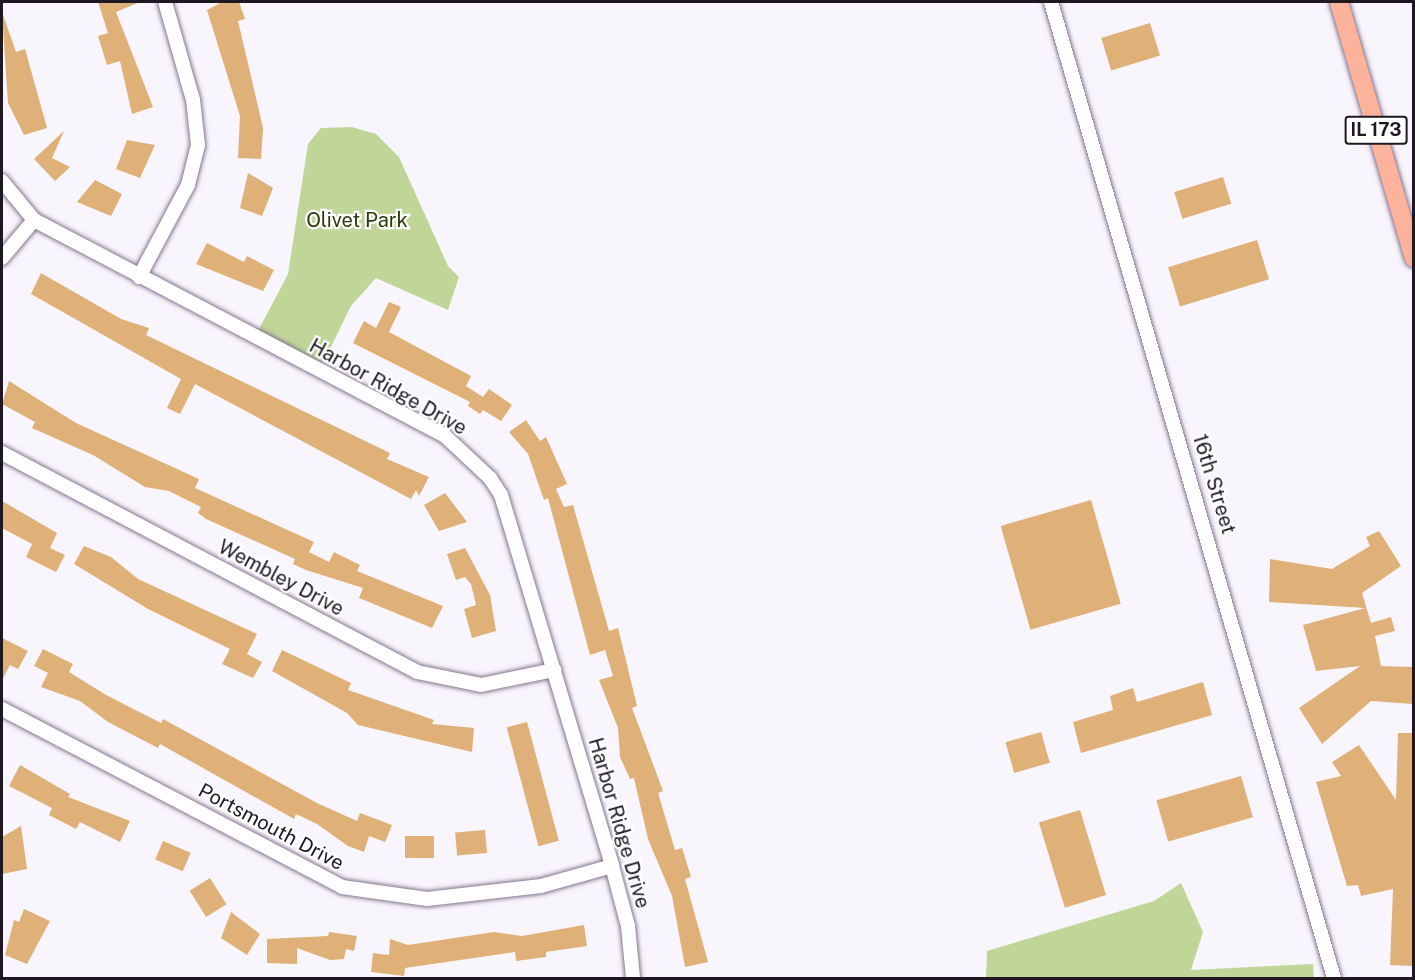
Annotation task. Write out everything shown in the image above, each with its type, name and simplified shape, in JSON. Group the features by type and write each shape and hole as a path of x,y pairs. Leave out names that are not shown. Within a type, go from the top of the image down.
{"main road":[{"name":"IL 173","path":"1339,2 1413,258"}],"street":[{"path":"139,277 188,185 198,145 193,100 165,2"},
{"name":"16th Street","path":"1051,2 1334,978"},
{"name":"Harbor Ridge Drive","path":"2,181 34,220 458,444 501,495 612,866 628,926 633,978"},
{"path":"2,258 34,220"},
{"name":"Wembley Drive","path":"2,453 417,672 481,685 554,670"},
{"name":"Portsmouth Drive","path":"2,710 342,886 427,899 541,886 612,866"}],"green space":[{"name":"Olivet Park","path":"352,127 376,134 399,157 448,266 459,277 448,310 376,278 351,306 323,363 258,331 288,274 308,144 321,128"},
{"path":"1181,883 1203,932 1191,970 1313,964 1314,978 986,978 987,951 1154,901"}],"building":[{"path":"98,2 140,2 116,12 153,107 132,114 120,61 107,65 98,36 108,33"},
{"path":"222,2 239,2 245,19 238,21 263,128 261,159 238,158 240,116 207,10"},
{"path":"2,12 16,52 25,49 47,128 24,135 8,103"},
{"path":"1150,23 1160,56 1111,70 1101,38"},
{"path":"64,131 52,158 70,167 55,181 34,159"},
{"path":"127,140 155,145 140,178 116,169"},
{"path":"248,173 273,188 262,216 240,208"},
{"path":"1223,177 1231,204 1182,219 1174,192"},
{"path":"95,180 122,194 111,216 77,202"},
{"path":"1257,240 1269,279 1180,306 1168,267"},
{"path":"207,243 244,262 247,256 274,270 263,291 196,264"},
{"path":"41,273 121,319 149,328 146,335 390,453 387,459 429,477 419,496 416,490 411,499 195,384 180,414 167,408 181,379 31,294"},
{"path":"389,302 401,307 389,332 471,376 466,386 483,397 489,389 512,405 501,421 483,410 480,414 468,406 470,402 353,343 364,321 376,328"},
{"path":"9,381 76,423 199,479 195,488 314,542 309,552 329,562 334,552 360,565 357,571 443,606 432,628 359,598 363,588 293,564 295,559 206,519 198,513 201,507 169,491 145,487 93,455 32,428 35,422 2,404"},
{"path":"526,420 540,441 546,437 567,484 556,489 564,507 573,505 609,631 618,628 637,706 632,708 663,791 658,793 675,850 682,848 691,877 685,879 708,962 685,967 672,896 648,839 634,778 630,779 620,757 618,728 599,680 613,676 605,650 590,655 548,498 544,500 528,454 509,432"},
{"path":"445,493 467,522 439,531 424,505"},
{"path":"1091,500 1121,604 1030,630 1001,526"},
{"path":"2,501 57,533 50,548 65,555 56,572 26,557 32,544 2,528"},
{"path":"1379,531 1401,566 1362,593 1371,623 1391,617 1395,631 1375,636 1381,666 1413,667 1413,704 1371,701 1322,744 1299,708 1360,666 1316,671 1303,625 1365,608 1269,602 1270,559 1332,569 1370,546 1366,537"},
{"path":"84,546 111,557 138,579 257,634 247,654 262,662 253,678 222,664 230,649 148,609 74,564"},
{"path":"465,548 490,595 496,631 472,638 464,609 476,605 471,584 465,577 456,580 447,554"},
{"path":"2,638 28,651 18,669 10,665 2,680"},
{"path":"43,649 73,664 69,672 106,695 161,723 163,719 317,803 357,821 360,813 392,825 385,842 369,836 364,852 348,846 317,824 296,814 294,819 160,744 158,748 108,722 80,701 41,687 48,673 34,666"},
{"path":"282,650 351,683 348,690 434,720 432,724 474,728 472,752 358,725 347,713 272,671"},
{"path":"1203,682 1212,715 1081,753 1073,722 1113,710 1110,696 1133,688 1137,702"},
{"path":"527,722 559,841 539,846 507,727"},
{"path":"1041,732 1050,763 1014,773 1005,742"},
{"path":"1398,733 1413,733 1413,966 1390,965 1393,889 1361,896 1358,885 1347,886 1316,782 1341,776 1332,762 1359,745 1396,800"},
{"path":"20,765 70,794 68,797 130,821 120,842 80,822 76,829 49,815 52,808 9,786"},
{"path":"1241,776 1253,817 1168,842 1156,800"},
{"path":"1080,810 1106,895 1065,908 1039,823"},
{"path":"21,826 27,869 2,874 2,837"},
{"path":"485,830 487,853 457,856 455,833"},
{"path":"405,836 434,836 434,858 405,858"},
{"path":"163,841 191,853 183,871 155,859"},
{"path":"210,878 226,904 206,917 190,891"},
{"path":"24,909 50,921 27,964 5,955 14,920 19,922"},
{"path":"231,912 260,934 247,955 221,938"},
{"path":"584,925 587,946 546,952 546,957 516,961 515,952 405,968 404,976 371,972 373,953 389,955 390,939 408,945 494,932 522,936"},
{"path":"329,932 357,936 354,951 346,949 344,959 330,960 297,948 297,964 267,963 267,939 328,936"}]}
